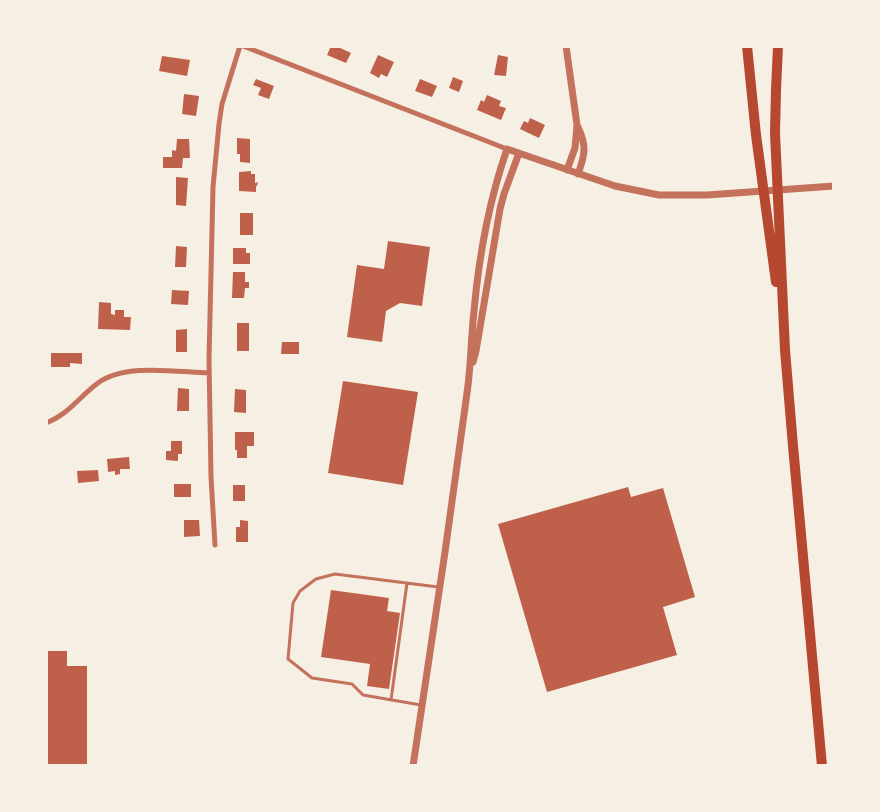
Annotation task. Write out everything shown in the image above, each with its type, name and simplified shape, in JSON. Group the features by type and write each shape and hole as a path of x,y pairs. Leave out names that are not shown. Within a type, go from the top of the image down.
{"highway":[{"path":"747,46 756,135 785,350"},
{"path":"778,46 775,133 785,350 822,765"}],"street":[{"path":"215,545 209,373 213,187 222,104 241,46 507,149 615,186 659,195 682,196 834,186"},
{"path":"566,46 577,125 575,148 567,170"},
{"path":"577,125 585,145 583,161 578,174"},
{"path":"413,765 471,370 474,310 481,256 488,216 507,149"},
{"path":"471,370 500,209 519,153"},
{"path":"46,423 66,413 98,383 117,373 138,370 209,373"}],"lane":[{"path":"422,705 363,695 352,684 312,678 288,659 293,603 300,591 315,579 335,574 440,588"},
{"path":"391,700 407,583"}],"building":[{"path":"331,46 351,53 346,63 327,55"},
{"path":"378,55 394,62 387,77 381,74 379,78 370,73"},
{"path":"498,55 508,57 506,76 494,75"},
{"path":"162,56 190,60 187,76 159,71"},
{"path":"453,77 463,81 459,92 449,88"},
{"path":"256,79 274,86 269,99 258,95 261,88 253,85"},
{"path":"420,79 437,86 432,97 415,91"},
{"path":"184,94 199,96 196,116 182,114"},
{"path":"487,95 501,101 499,106 506,108 501,120 477,110 481,100 484,102"},
{"path":"530,118 545,125 539,138 520,129 524,121 528,123"},
{"path":"237,138 250,139 250,163 240,162 240,154 237,154"},
{"path":"177,139 189,139 190,158 183,158 182,168 163,168 163,157 172,157 172,150 176,151"},
{"path":"251,171 251,174 255,174 255,183 258,182 256,192 239,191 239,172"},
{"path":"176,177 188,178 186,206 176,205"},
{"path":"240,213 253,213 253,235 240,235"},
{"path":"388,241 430,247 422,306 400,303 386,311 382,342 347,337 357,265 384,269"},
{"path":"176,246 187,247 186,267 175,267"},
{"path":"233,248 246,248 246,253 250,253 250,264 233,264"},
{"path":"233,272 245,272 245,282 249,282 249,288 245,288 244,298 232,298"},
{"path":"172,290 189,291 188,305 171,304"},
{"path":"99,302 111,303 111,314 115,315 115,310 124,310 124,317 131,317 130,330 98,329"},
{"path":"237,323 249,323 249,351 237,351"},
{"path":"187,329 187,352 176,352 176,330"},
{"path":"282,342 299,342 299,354 281,354"},
{"path":"51,353 82,353 82,364 70,363 70,367 51,367"},
{"path":"343,381 418,392 403,485 328,473"},
{"path":"178,388 189,389 189,411 177,411"},
{"path":"235,389 246,390 246,413 234,412"},
{"path":"235,432 254,432 254,446 247,446 247,458 237,458"},
{"path":"171,441 182,441 182,454 178,454 178,461 166,460 166,451 171,451"},
{"path":"129,457 130,469 120,469 120,474 115,475 115,471 108,472 107,459"},
{"path":"98,470 99,481 78,483 77,471"},
{"path":"174,484 191,484 191,497 174,497"},
{"path":"233,485 245,485 245,501 233,501"},
{"path":"628,487 631,497 663,488 695,597 663,607 677,655 547,692 498,524"},
{"path":"184,520 199,520 200,536 184,537"},
{"path":"240,520 248,521 248,542 236,542 236,527 240,527"},
{"path":"331,590 389,598 387,611 400,613 389,689 367,686 370,664 321,657"},
{"path":"46,651 67,651 67,666 87,666 87,766 46,766"}]}
